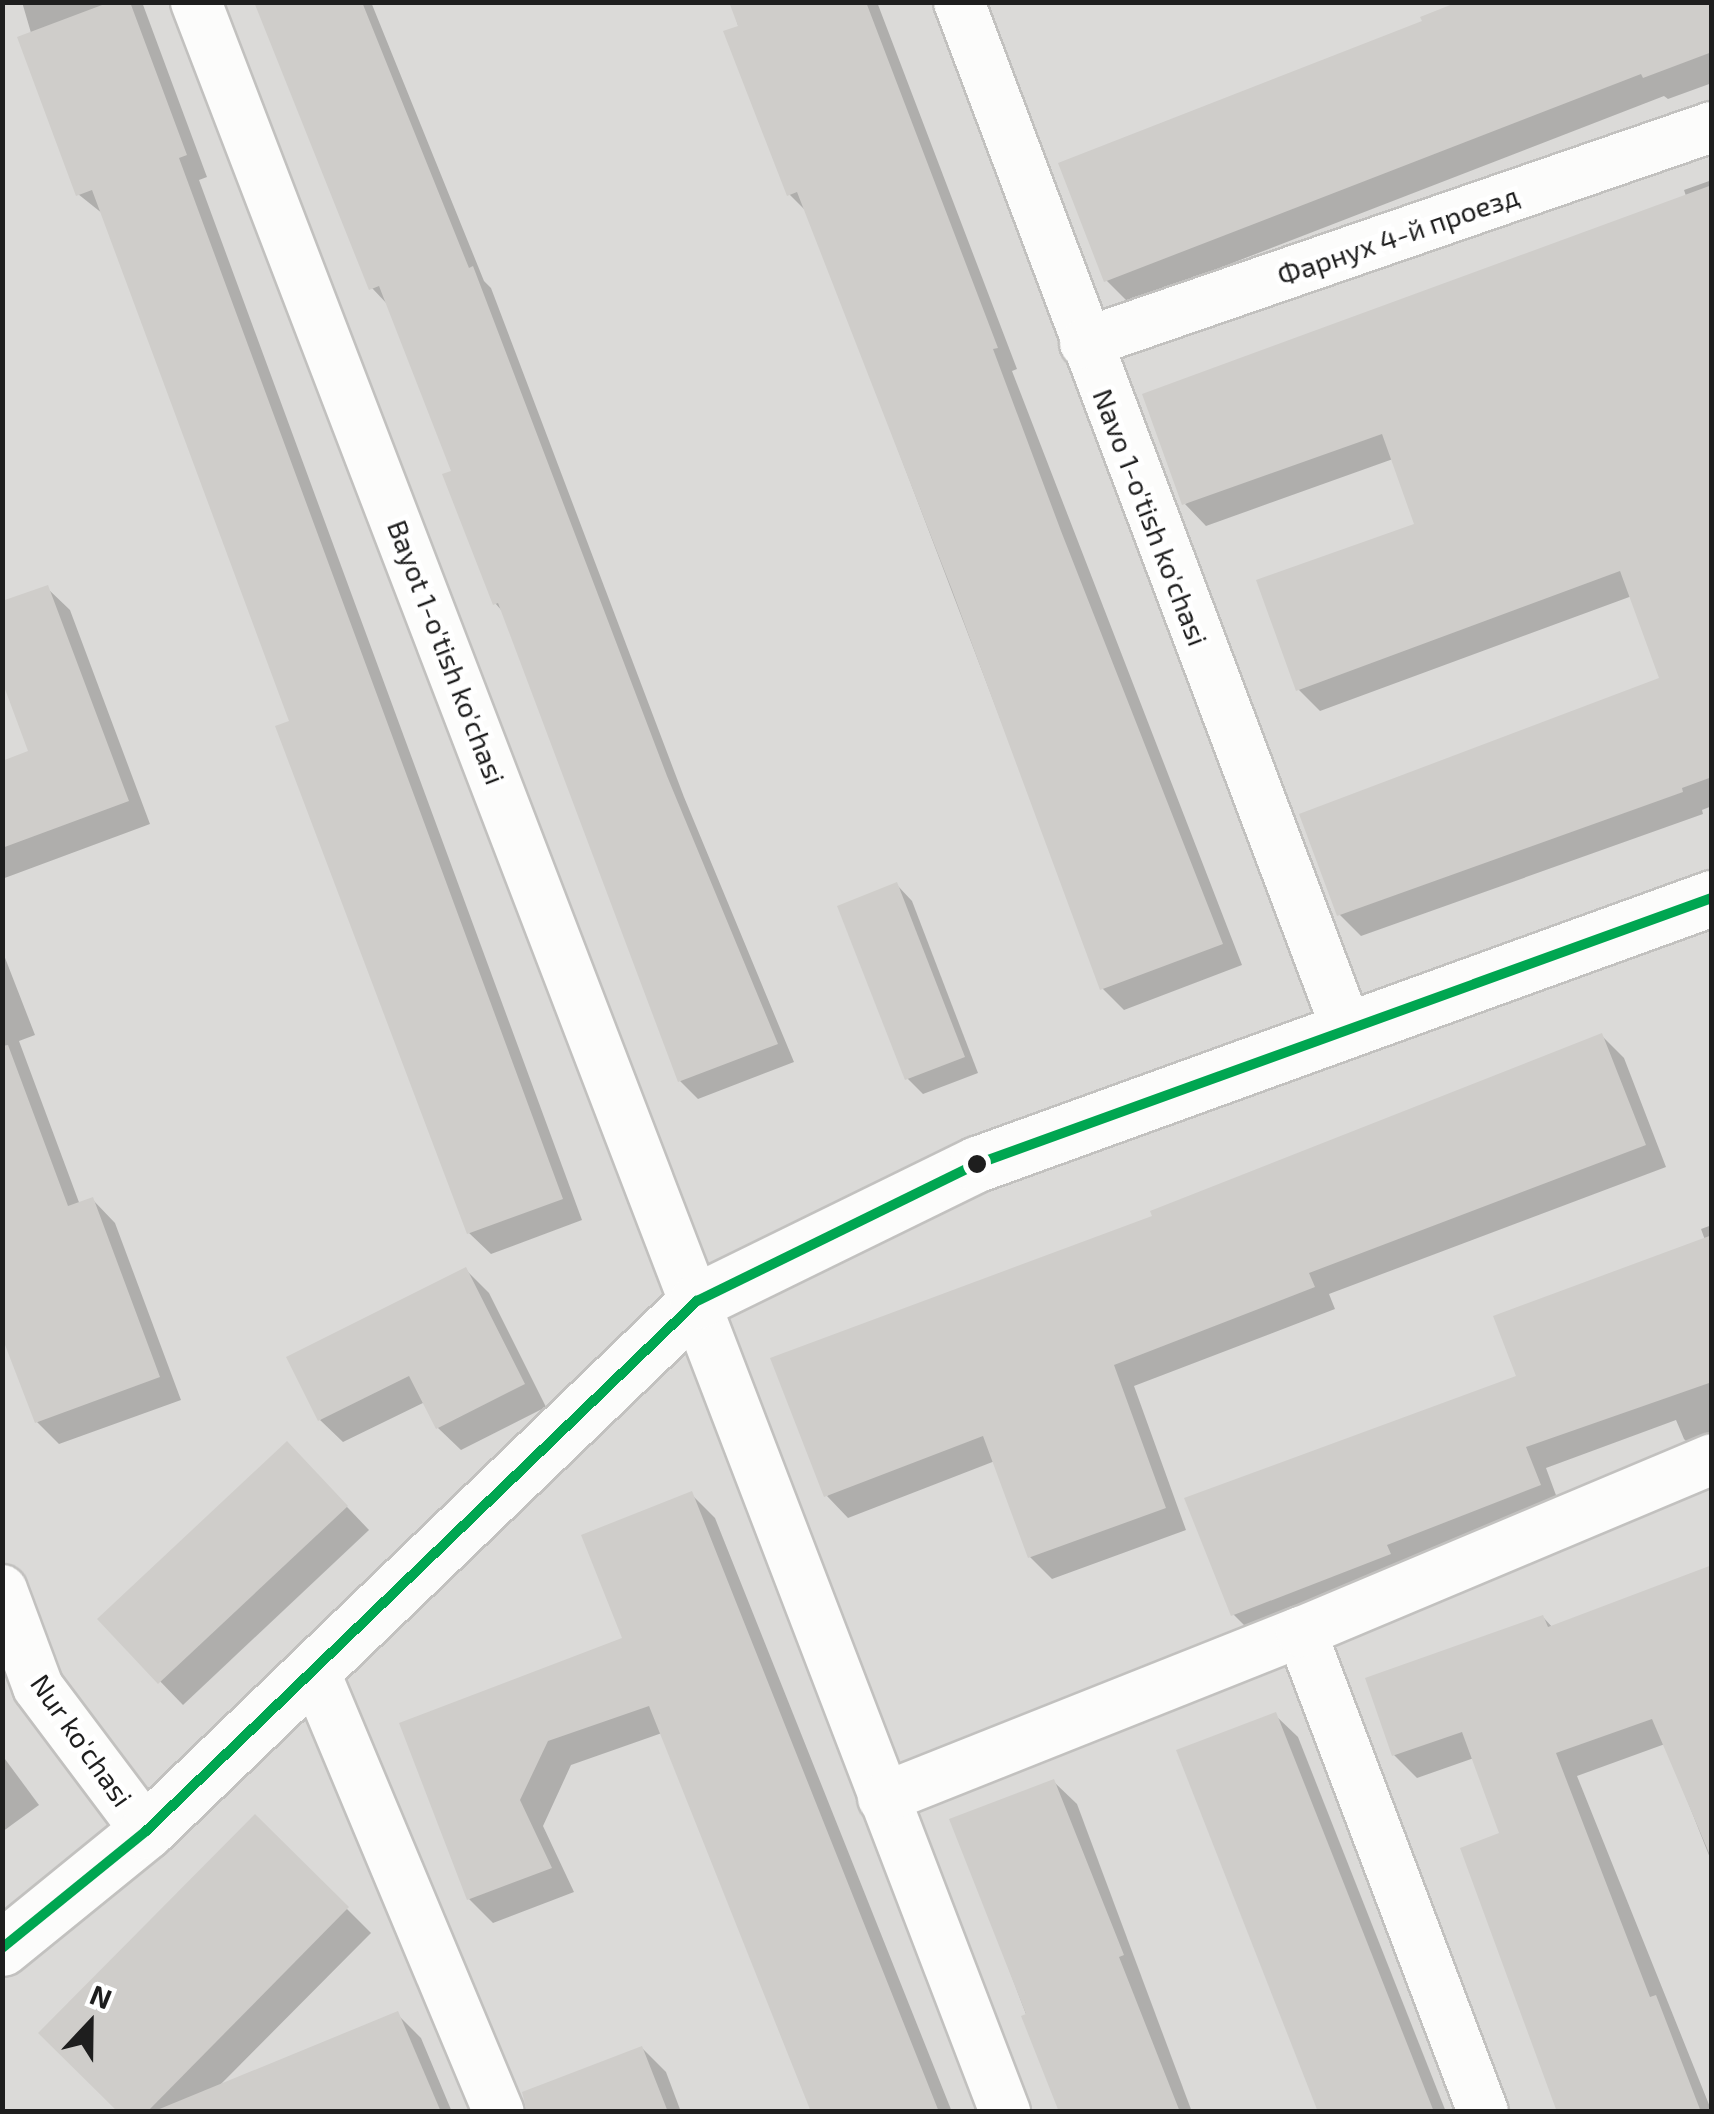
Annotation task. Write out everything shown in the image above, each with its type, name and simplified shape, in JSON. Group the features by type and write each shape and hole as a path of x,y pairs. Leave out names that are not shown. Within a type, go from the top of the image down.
{"street":[{"name":"Bayot 1-o'tish ko'chasi","path":"196,2 697,1300 1005,2112"},
{"name":"Navo 1-o'tish ko'chasi","path":"960,2 1085,343 1347,1030"},
{"name":"Фарнух 4-й проезд","path":"1085,343 1712,127"},
{"path":"2,1948 146,1831 315,1673 697,1300 977,1164 1712,898"},
{"path":"883,1798 1301,1632 1712,1459"},
{"name":"Nur ko'chasi","path":"2,1590 38,1687 146,1831"},
{"path":"1301,1632 1482,2112"},
{"path":"315,1673 499,2112"}],"shaded area":[{"path":"3,3 1711,3 1711,2111 3,2111"}],"building":[{"path":"110,2 130,2 187,155 179,158 563,1199 467,1234 275,726 289,721 92,190 76,196 17,37"},
{"path":"254,2 362,2 469,268 473,266 667,776 778,1044 678,1082 498,603 493,605 442,474 451,471 379,286 369,290"},
{"path":"729,2 866,2 998,348 993,349 1061,531 1223,944 1100,990 952,590 797,192 787,196 723,31 738,26"},
{"path":"1458,2 1712,2 1712,52 1643,78 1641,74 1104,282 1058,163 1422,21 1420,17"},
{"path":"1712,185 1712,777 1682,788 1683,792 1337,916 1299,814 1659,678 1620,571 1296,691 1256,580 1414,524 1382,434 1182,505 1142,394"},
{"path":"48,585 129,801 2,848 2,761 28,751 2,681 2,601"},
{"path":"897,882 965,1057 905,1080 837,906"},
{"path":"1602,1033 1646,1145 1309,1273 1315,1287 1114,1365 1166,1508 1028,1558 983,1436 824,1497 770,1358 1152,1216 1150,1211"},
{"path":"8,1045 68,1206 93,1197 160,1377 35,1423 2,1337 2,1046"},
{"path":"1712,1235 1712,1382 1526,1447 1541,1485 1387,1545 1391,1554 1231,1616 1184,1498 1516,1376 1493,1316"},
{"path":"466,1267 525,1384 436,1429 409,1376 318,1421 286,1357"},
{"path":"287,1441 348,1506 158,1684 97,1619"},
{"path":"692,1491 939,2112 811,2112 649,1706 548,1741 520,1800 552,1868 467,1900 399,1723 622,1638 581,1535"},
{"path":"1712,1565 1712,1860 1652,1719 1556,1753 1650,1997 1656,1995 1701,2112 1557,2112 1460,1848 1499,1833 1462,1732 1392,1756 1365,1678 1543,1615 1548,1627"},
{"path":"1276,1712 1434,2112 1318,2112 1176,1750"},
{"path":"1054,1779 1124,1955 1119,1957 1180,2112 1059,2112 1021,2016 1026,2014 949,1819"},
{"path":"255,1814 349,1907 147,2112 118,2112 38,2033"},
{"path":"398,2011 441,2112 157,2112 157,2110"},
{"path":"642,2046 668,2112 527,2112 522,2092"}],"transit line":[{"path":"2,1948 146,1831 697,1301 977,1164 1712,898"}]}
